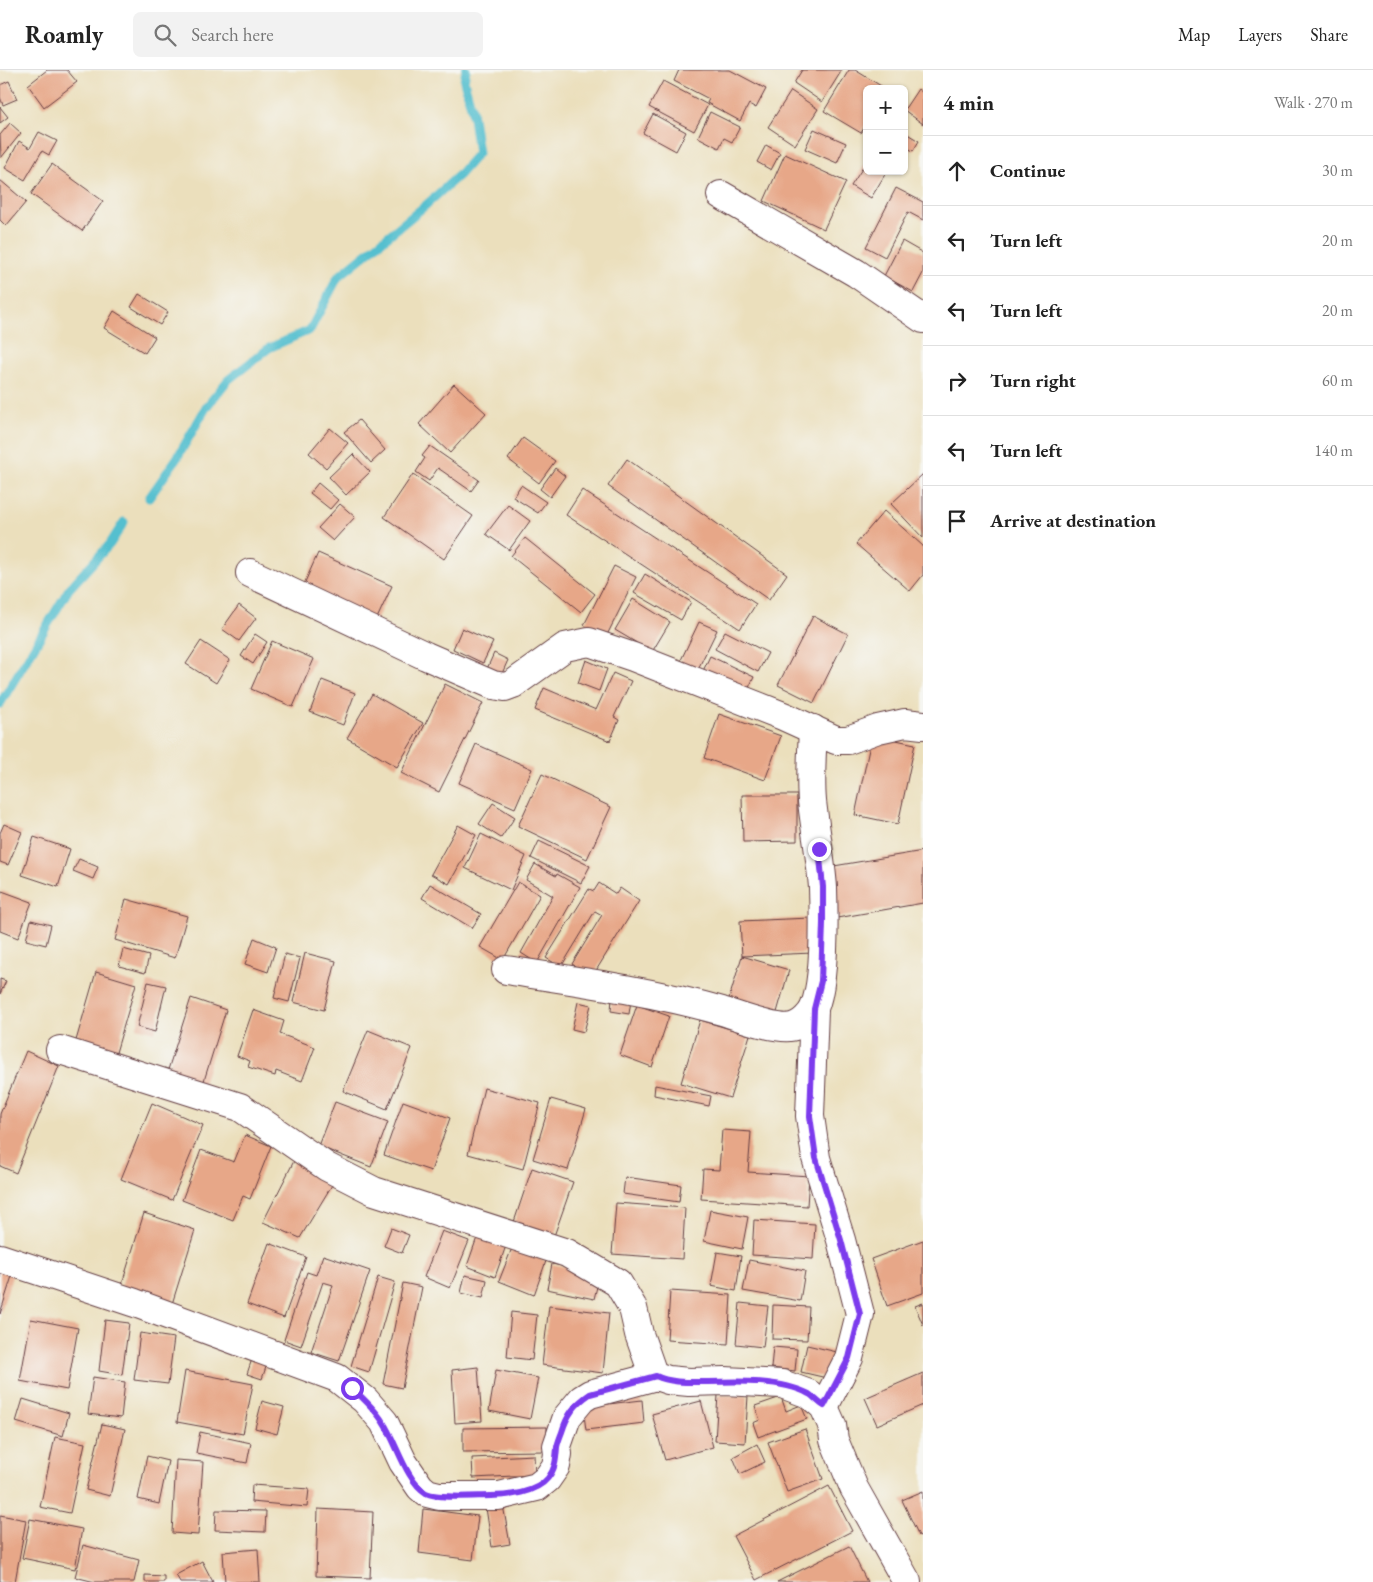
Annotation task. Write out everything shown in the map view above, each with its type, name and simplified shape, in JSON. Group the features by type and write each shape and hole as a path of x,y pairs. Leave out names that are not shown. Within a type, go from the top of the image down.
{"street":[{"path":"721,196 856,273 923,319"},
{"path":"250,573 426,656 493,685 505,687 513,684 565,647 589,642 633,657 783,716 836,740 848,740 878,729 905,723 923,725"},
{"path":"813,729 812,800 823,887 823,905 821,981 814,1009 810,1116 816,1158 841,1240 860,1314 849,1358 824,1406"},
{"path":"506,970 624,988 706,1006 774,1026 794,1027 803,1021 814,1009"},
{"path":"60,1050 240,1107 327,1167 374,1191 567,1253 588,1264 618,1283 625,1294 633,1308 639,1334 656,1376 661,1379 689,1382 782,1384 809,1394 824,1406 832,1425 834,1440 854,1488 907,1582"},
{"path":"0,1258 135,1303 336,1378 365,1400 384,1422 403,1462 420,1487 427,1493 439,1496 499,1496 537,1487 547,1479 556,1466 557,1446 567,1417 582,1399 590,1394 656,1376"}],"building":[{"path":"47,70 67,70 77,82 44,107 28,85"},
{"path":"679,70 730,70 766,89 756,108 749,104 740,121 707,103 709,99 674,81"},
{"path":"802,70 842,70 822,102 794,83"},
{"path":"849,70 855,70 879,85 863,85 863,130 861,133 824,111"},
{"path":"9,81 17,99 3,105 0,97 0,85"},
{"path":"663,81 708,105 694,131 649,107"},
{"path":"918,89 923,93 923,124 908,113 908,104"},
{"path":"791,91 818,109 795,145 768,127"},
{"path":"0,107 8,117 0,123"},
{"path":"710,112 740,127 732,142 724,138 719,148 698,137"},
{"path":"653,114 686,132 676,151 643,133"},
{"path":"10,123 21,133 1,158 0,135"},
{"path":"814,129 846,143 837,163 805,149"},
{"path":"39,132 57,141 49,155 42,151 25,180 5,168 19,141 30,148"},
{"path":"908,134 919,141 913,151 908,148"},
{"path":"766,145 780,153 771,170 757,162"},
{"path":"785,154 846,182 824,229 764,201"},
{"path":"52,164 103,201 82,231 31,194"},
{"path":"863,167 863,175 885,175 871,198 851,186"},
{"path":"0,180 26,202 6,226 0,220"},
{"path":"896,188 923,202 923,220 908,212 885,257 866,247"},
{"path":"902,241 923,253 923,273 913,292 884,276"},
{"path":"139,294 168,312 160,325 131,307"},
{"path":"114,311 155,337 145,353 104,328"},
{"path":"454,384 486,413 450,453 419,424"},
{"path":"359,420 385,450 371,463 344,432"},
{"path":"330,428 348,443 326,468 309,453"},
{"path":"523,438 555,461 539,483 508,459"},
{"path":"430,446 479,480 471,491 438,468 429,481 416,472 425,458 422,456"},
{"path":"353,454 370,472 346,495 329,477"},
{"path":"627,459 787,574 769,600 608,486"},
{"path":"555,468 565,476 550,497 540,489"},
{"path":"413,474 473,516 444,559 384,517"},
{"path":"923,474 923,538 891,504"},
{"path":"318,483 338,500 330,509 310,493"},
{"path":"521,485 546,502 538,513 513,497"},
{"path":"582,490 756,604 740,629 566,515"},
{"path":"340,504 355,517 333,541 318,528"},
{"path":"508,505 530,521 509,550 486,534"},
{"path":"884,511 923,546 923,575 910,591 856,544"},
{"path":"525,538 595,594 581,612 511,556"},
{"path":"318,553 392,586 374,625 301,591"},
{"path":"614,566 636,577 606,637 584,625"},
{"path":"645,574 691,602 681,620 634,593"},
{"path":"633,599 670,622 652,652 615,630"},
{"path":"239,605 256,618 239,641 222,629"},
{"path":"813,616 848,634 814,703 778,685"},
{"path":"699,622 717,630 697,671 680,662"},
{"path":"462,628 493,642 483,663 453,649"},
{"path":"725,631 768,653 758,672 715,649"},
{"path":"255,634 267,642 253,664 241,656"},
{"path":"201,641 230,660 216,683 186,664"},
{"path":"272,641 314,659 293,707 251,689"},
{"path":"494,653 508,660 500,678 486,671"},
{"path":"710,656 754,677 747,692 703,671"},
{"path":"586,660 607,669 599,691 578,683"},
{"path":"613,673 631,681 614,717 619,720 610,741 535,710 544,688 596,710"},
{"path":"322,680 355,693 343,725 310,712"},
{"path":"445,684 483,703 439,792 401,773"},
{"path":"372,694 423,723 397,767 347,738"},
{"path":"719,714 781,736 765,780 704,758"},
{"path":"872,735 915,744 898,824 855,815"},
{"path":"476,744 532,769 515,808 459,783"},
{"path":"542,774 611,807 587,859 518,826"},
{"path":"742,795 797,795 797,841 743,842"},
{"path":"493,803 515,817 501,838 479,824"},
{"path":"4,824 22,832 8,865 0,862 0,833"},
{"path":"458,825 476,835 449,884 431,874"},
{"path":"481,834 526,856 511,890 465,868"},
{"path":"34,837 70,849 58,887 22,875"},
{"path":"539,841 590,866 581,883 531,858"},
{"path":"923,851 923,903 837,918 828,867"},
{"path":"79,859 98,867 93,879 73,871"},
{"path":"535,864 580,887 537,963 521,953 553,896 526,880"},
{"path":"518,882 540,895 503,960 480,947"},
{"path":"599,883 616,894 620,888 639,901 592,977 572,964 602,915 595,911 561,967 546,958 589,889 594,891"},
{"path":"430,884 481,914 472,928 422,898"},
{"path":"2,891 32,902 18,938 0,931 0,897"},
{"path":"126,899 187,916 175,958 115,940"},
{"path":"811,918 813,953 742,956 740,921"},
{"path":"31,920 51,925 46,945 26,940"},
{"path":"254,938 276,947 268,972 245,964"},
{"path":"123,949 149,956 145,973 119,966"},
{"path":"305,953 336,961 324,1010 293,1002"},
{"path":"285,954 300,958 289,1002 274,998"},
{"path":"742,956 789,970 776,1016 728,1002"},
{"path":"96,972 136,984 115,1056 75,1044"},
{"path":"0,979 6,981 0,994"},
{"path":"148,982 166,986 155,1032 137,1027"},
{"path":"191,998 226,1010 203,1084 167,1073"},
{"path":"612,998 631,1000 629,1014 611,1011"},
{"path":"578,1002 591,1005 584,1032 572,1029"},
{"path":"637,1005 669,1016 652,1067 620,1055"},
{"path":"253,1010 284,1021 280,1034 315,1047 302,1081 276,1071 275,1076 248,1067 250,1061 237,1056"},
{"path":"700,1020 750,1035 730,1098 681,1083"},
{"path":"368,1030 412,1048 387,1109 343,1091"},
{"path":"26,1051 59,1066 16,1173 0,1166 0,1114"},
{"path":"655,1085 711,1096 709,1106 654,1095"},
{"path":"484,1088 540,1103 523,1169 468,1154"},
{"path":"551,1099 586,1109 568,1170 533,1159"},
{"path":"403,1101 450,1118 431,1171 384,1155"},
{"path":"335,1102 388,1122 371,1167 318,1146"},
{"path":"152,1103 203,1125 172,1200 121,1179"},
{"path":"722,1130 751,1132 748,1172 809,1176 807,1206 701,1199 703,1169 719,1170"},
{"path":"245,1135 271,1146 250,1199 243,1196 233,1220 182,1200 201,1150 234,1162"},
{"path":"295,1159 335,1180 300,1238 263,1222"},
{"path":"532,1168 573,1182 554,1236 514,1222"},
{"path":"625,1177 681,1185 679,1202 623,1194"},
{"path":"616,1203 685,1208 682,1259 612,1254"},
{"path":"710,1210 748,1217 742,1249 704,1241"},
{"path":"144,1213 195,1230 172,1304 121,1287"},
{"path":"754,1220 815,1224 813,1259 752,1255"},
{"path":"391,1228 409,1235 402,1253 384,1246"},
{"path":"480,1229 508,1240 495,1277 467,1266"},
{"path":"442,1231 469,1241 450,1288 424,1277"},
{"path":"923,1240 923,1293 887,1306 871,1259"},
{"path":"269,1243 306,1257 284,1318 247,1304"},
{"path":"512,1248 546,1261 534,1295 499,1281"},
{"path":"717,1252 741,1256 736,1291 711,1286"},
{"path":"323,1255 370,1271 339,1361 311,1352 333,1285 323,1282 301,1346 284,1340 307,1272 316,1275"},
{"path":"749,1260 805,1271 800,1301 743,1291"},
{"path":"552,1264 600,1274 594,1299 547,1289"},
{"path":"0,1269 13,1273 0,1314"},
{"path":"465,1275 487,1280 483,1298 461,1293"},
{"path":"378,1277 395,1282 369,1372 351,1366"},
{"path":"403,1283 422,1287 402,1388 383,1384"},
{"path":"670,1291 731,1295 728,1344 667,1340"},
{"path":"740,1303 768,1306 763,1347 736,1344"},
{"path":"923,1303 923,1325 915,1306"},
{"path":"773,1305 809,1307 807,1340 772,1339"},
{"path":"549,1306 609,1313 603,1373 542,1365"},
{"path":"511,1312 537,1315 532,1360 507,1357"},
{"path":"31,1319 78,1328 67,1390 20,1381"},
{"path":"105,1320 129,1323 122,1375 99,1371"},
{"path":"140,1333 174,1338 168,1384 134,1380"},
{"path":"807,1345 837,1352 831,1379 801,1372"},
{"path":"773,1347 797,1349 795,1371 771,1368"},
{"path":"254,1353 269,1358 262,1379 247,1374"},
{"path":"478,1367 482,1421 455,1423 452,1370"},
{"path":"496,1370 538,1378 530,1419 489,1411"},
{"path":"185,1371 253,1384 243,1434 177,1422"},
{"path":"923,1373 923,1405 877,1425 865,1398"},
{"path":"93,1377 125,1382 121,1418 88,1414"},
{"path":"718,1395 748,1396 745,1443 715,1441"},
{"path":"781,1397 786,1411 801,1405 807,1419 758,1437 753,1423 760,1420 755,1406"},
{"path":"23,1399 69,1413 63,1436 16,1422"},
{"path":"642,1400 644,1423 586,1430 583,1407"},
{"path":"262,1401 284,1407 277,1434 255,1428"},
{"path":"701,1401 713,1447 665,1460 652,1414"},
{"path":"102,1424 125,1429 110,1496 86,1490"},
{"path":"547,1427 547,1451 463,1452 463,1428"},
{"path":"805,1429 823,1479 787,1492 768,1442"},
{"path":"200,1432 251,1443 247,1463 196,1453"},
{"path":"55,1437 85,1443 70,1513 40,1507"},
{"path":"757,1444 765,1462 740,1474 733,1457"},
{"path":"534,1455 535,1475 473,1478 472,1458"},
{"path":"147,1456 168,1461 159,1504 138,1499"},
{"path":"176,1460 203,1462 198,1535 172,1533"},
{"path":"252,1485 309,1489 307,1507 251,1502"},
{"path":"829,1486 852,1531 756,1580 733,1536"},
{"path":"923,1491 923,1534 919,1536 902,1500"},
{"path":"503,1505 510,1544 492,1547 486,1508"},
{"path":"318,1509 373,1512 370,1578 316,1576"},
{"path":"423,1509 478,1516 473,1560 419,1553"},
{"path":"216,1510 266,1511 265,1532 215,1530"},
{"path":"0,1515 26,1520 15,1582 0,1582"},
{"path":"30,1519 82,1529 75,1569 22,1558"},
{"path":"83,1545 139,1560 134,1582 95,1582 75,1577"},
{"path":"849,1546 867,1582 777,1582"},
{"path":"258,1549 260,1582 225,1582 223,1552"},
{"path":"202,1561 213,1582 180,1582 176,1575"},
{"path":"145,1575 164,1576 164,1582 145,1582"}],"waterway":[{"path":"149,498 177,458 207,406 228,380 269,348 310,330 338,277 426,205 459,175 478,153 472,110 464,81 466,70"},
{"path":"0,704 69,589 110,544 124,522"}],"route":[{"path":"352,1388 384,1422 403,1462 415,1481 427,1493 439,1496 499,1496 537,1487 547,1479 556,1466 557,1446 572,1408 590,1394 656,1376 661,1379 689,1382 782,1384 809,1394 824,1406 849,1358 860,1314 841,1240 816,1158 810,1116 814,1009 821,981 823,923 823,887 819,849"}]}
